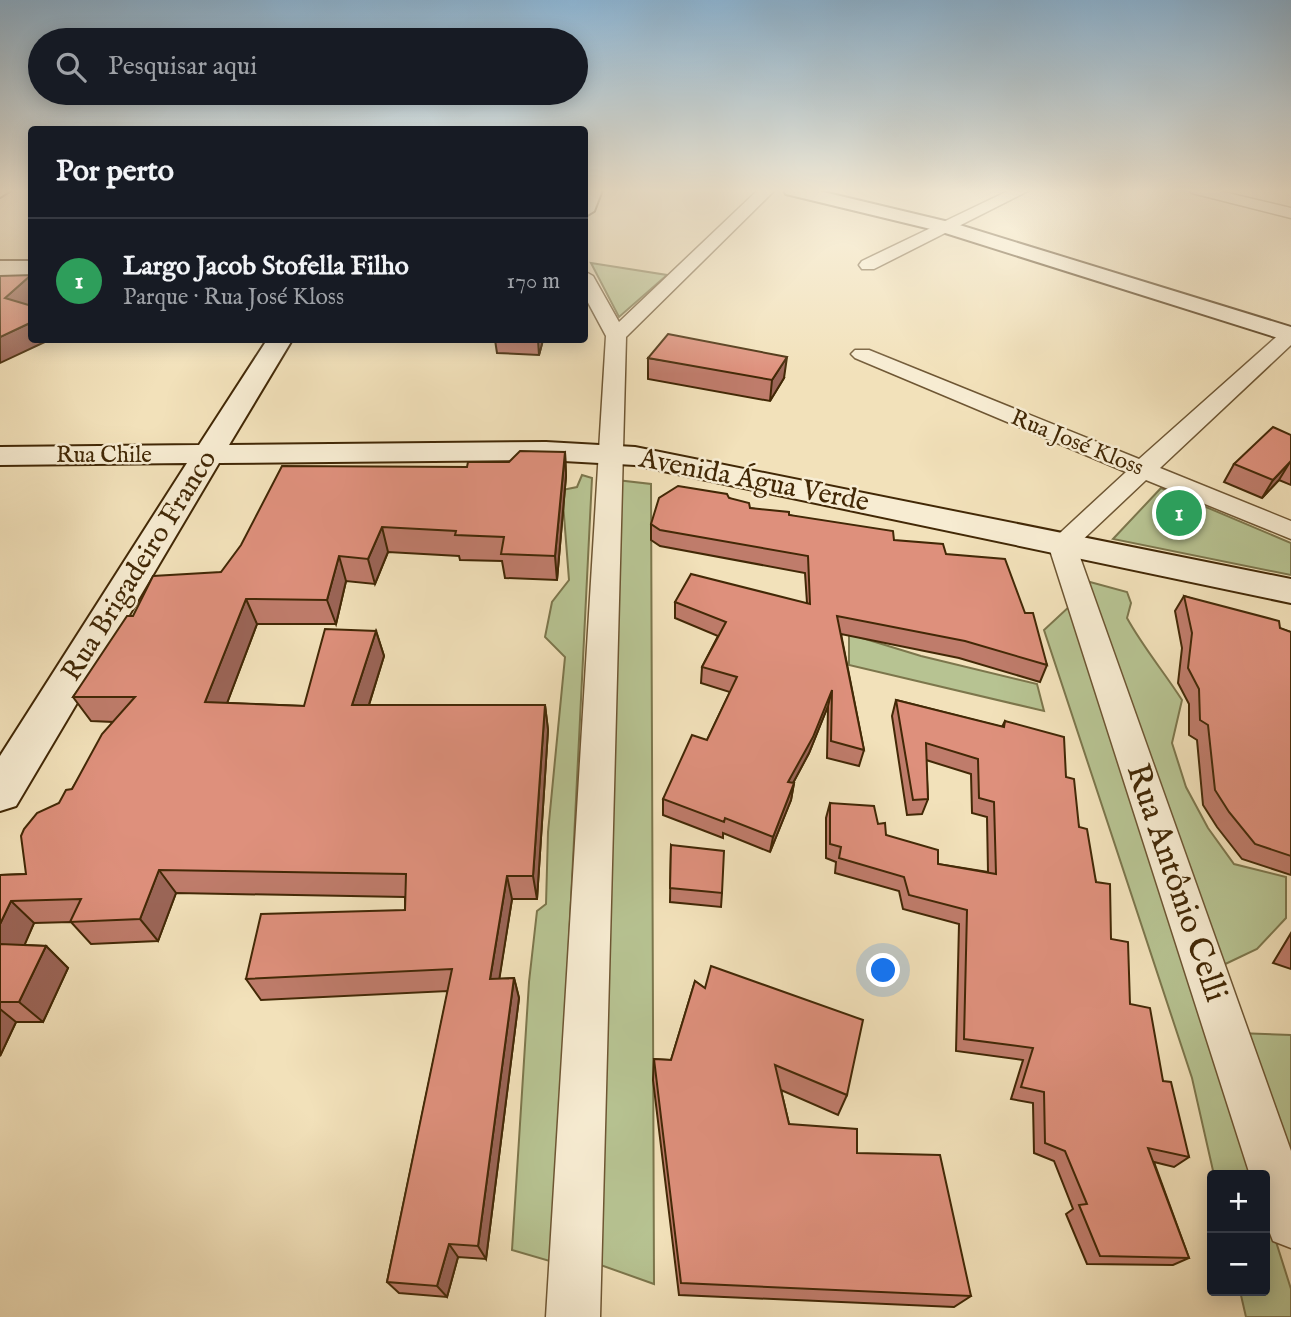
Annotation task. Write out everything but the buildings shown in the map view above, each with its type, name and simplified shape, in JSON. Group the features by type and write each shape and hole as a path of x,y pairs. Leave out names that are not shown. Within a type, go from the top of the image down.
{"main road":[{"path":"1025,251 1291,334"},
{"path":"0,268 28,268"},
{"name":"Rua Brigadeiro Franco","path":"0,793 277,343"},
{"name":"Avenida Água Verde","path":"209,454 546,451 661,460 1291,592"},
{"name":"Rua Chile","path":"0,456 209,454"}],"street":[{"path":"615,336 703,251"},
{"path":"868,265 896,251"},
{"path":"573,1317 615,336 588,284"},
{"path":"1062,544 1291,334"},
{"name":"Rua José Kloss","path":"862,354 1291,531"},
{"name":"Rua Antônio Celli","path":"1062,544 1291,1223"}],"green space":[{"path":"591,263 667,275 619,317"},
{"path":"582,475 592,478 553,1262 512,1250 529,982 537,911 546,904 548,832 565,657 545,637 552,602 569,580 562,490 577,487"},
{"path":"599,478 651,484 654,1284 578,1257"},
{"path":"1161,488 1291,543 1291,575 1113,539"},
{"path":"1079,579 1127,592 1131,603 1127,618 1182,700 1172,743 1186,787 1208,828 1234,864 1286,877 1286,918 1257,949 1219,967"},
{"path":"1072,604 1253,1170 1213,1170 1192,1078 1044,630"},
{"path":"849,634 921,656 1037,684 1044,711 849,665"},
{"path":"1237,1033 1291,1035 1291,1182"},
{"path":"1270,1223 1291,1289 1291,1317 1246,1317 1241,1296 1270,1296"}],"place":[{"name":"Largo Jacob Stofella Filho","path":"1179,513"}]}
